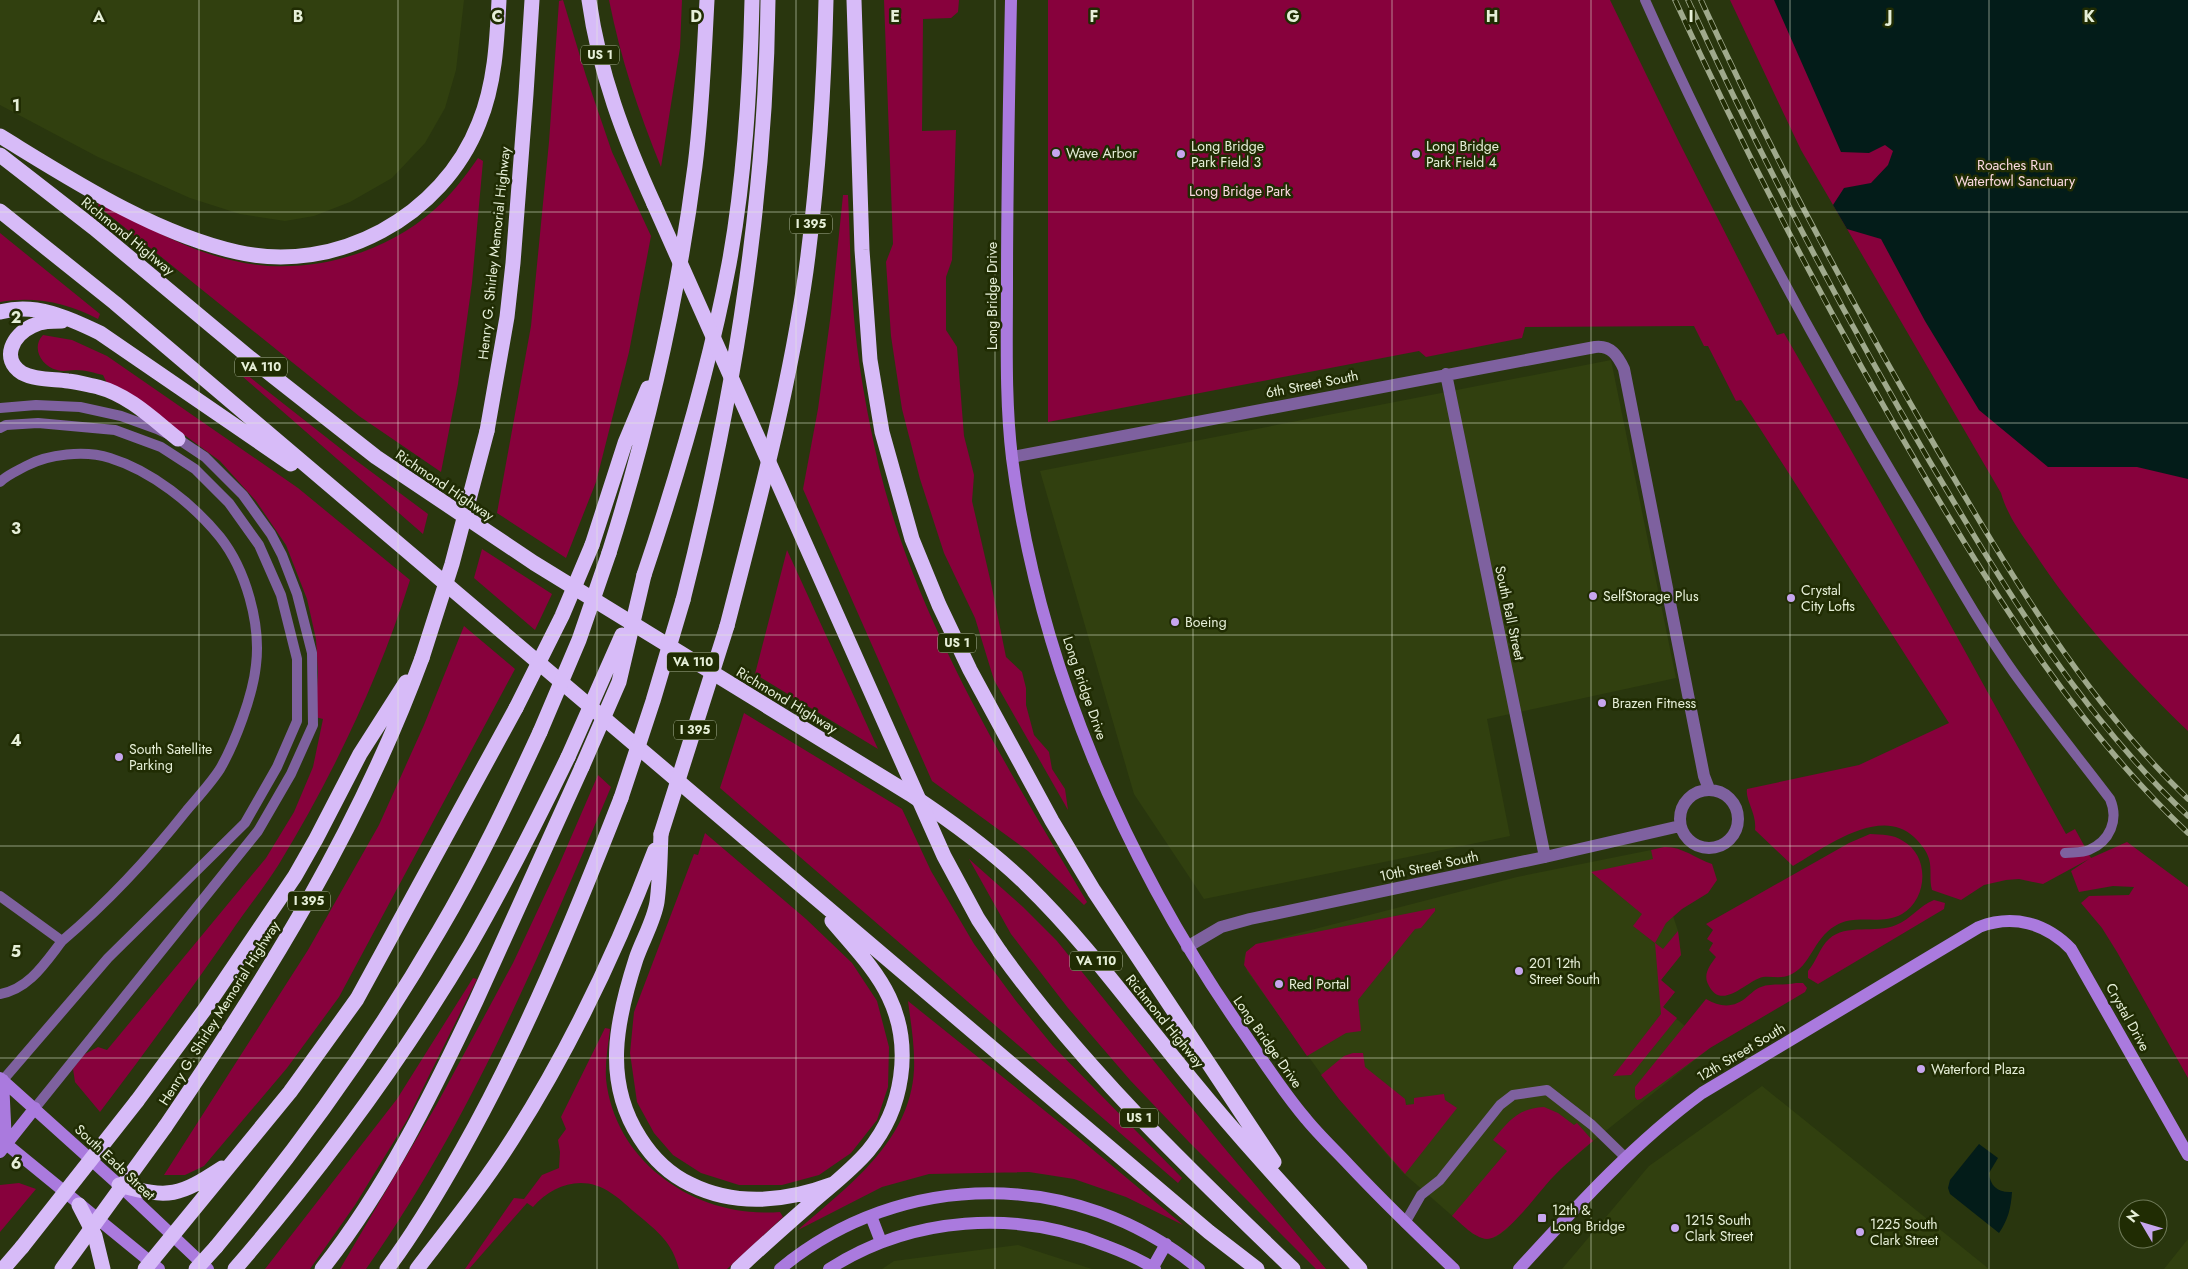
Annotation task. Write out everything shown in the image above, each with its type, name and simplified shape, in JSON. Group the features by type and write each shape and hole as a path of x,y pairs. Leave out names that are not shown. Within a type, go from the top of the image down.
{"highway":[{"path":"0,136 56,170 126,208 203,242 239,253 284,257 334,250 382,232 404,218 438,189 463,157 480,121 491,80 499,0"},
{"name":"Henry G. Shirley Memorial Highway","path":"62,1269 165,1127 261,980 339,846 386,749 422,658 455,555 487,431 507,317 513,262 532,0"},
{"name":"US 1","path":"588,0 596,42 615,110 641,174 944,856 978,919 1000,952 1062,1033 1113,1090 1188,1168 1293,1269"},
{"path":"196,1269 278,1172 349,1074 410,980 471,872 540,732 579,640 609,553 637,460 665,344 676,288 695,164 701,108 707,0"},
{"path":"236,1268 345,1132 420,1024 470,945 524,846 608,670 644,575 689,431 710,351 729,263 747,111 752,0"},
{"path":"387,1269 452,1168 492,1093 561,946 621,798 653,701 682,600 714,470 749,265 765,101 768,0"},
{"name":"I 395","path":"417,1269 482,1184 541,1092 573,1034 616,946 661,834 727,626 772,445 806,272 822,111 826,0"},
{"name":"US 1","path":"854,0 862,250 870,360 875,397 891,468 915,546 939,605 970,670 1052,822 1099,898 1301,1203"},
{"name":"Richmond Highway","path":"0,155 94,228 250,358 376,457 534,563 882,777 973,838 1026,884 1074,935 1192,1080 1360,1269"},
{"path":"0,211 101,291 1209,1232 1257,1269"},
{"path":"0,312 11,309 35,310 78,323 124,349 358,510"},
{"path":"78,323 42,322 24,331 16,338 10,349 10,356 14,365 30,376 70,381 101,388 134,405 178,439"},
{"path":"152,1267 171,1236 290,1092 357,999 516,708 562,616 592,545 625,443 665,344"},
{"path":"323,1268 363,1212 421,1113 517,912 620,682 644,575"},
{"path":"3,1268 22,1247 137,1101 205,1009 295,876 360,754 422,658"},
{"path":"661,834 657,904 636,960 616,1043 617,1080 626,1114 643,1143 667,1170 680,1179 709,1192 743,1200 781,1199 833,1184"},
{"path":"738,1269 868,1151 886,1123 899,1086 902,1068 900,1032 889,997 880,981 809,893"},
{"path":"119,1185 152,1193 176,1193 195,1185 236,1159"},
{"path":"80,1205 95,1236 103,1269"}],"street":[{"name":"Long Bridge Drive","path":"1010,0 1007,332 1009,422 1012,456 1029,555 1046,623 1078,720 1136,855 1168,916 1205,979 1285,1093 1308,1122 1405,1223 1454,1269"},
{"name":"6th Street South","path":"1012,456 1446,374 1595,347 1606,348 1615,354 1624,369 1704,776 1709,789"},
{"name":"South Ball Street","path":"1446,374 1545,858"},
{"path":"1709,789 1726,795 1737,810 1737,828 1732,837 1717,847 1702,847 1690,842 1680,826 1680,815 1683,805 1694,794 1709,789"},
{"name":"10th Street South","path":"1187,947 1212,931 1250,919 1545,858 1680,826"},
{"name":"12th Street South","path":"1520,1269 1625,1157 1688,1104 1758,1059 1980,927 2001,920 2017,920"},
{"name":"Crystal Drive","path":"2017,920 2050,932 2071,949 2188,1154"},
{"path":"1,1079 2,1145"},
{"name":"South Eads Street","path":"1,1079 119,1185 208,1269"},
{"path":"2,1145 35,1108"},
{"path":"2,1145 80,1205 152,1267"},
{"path":"780,1269 820,1240 871,1216 921,1200 957,1194 992,1192 1064,1201 1099,1211 1133,1225 1166,1244 1199,1269"},
{"path":"871,1216 881,1242"},
{"path":"829,1269 881,1242 910,1233 980,1222 1017,1223 1053,1228 1088,1238 1154,1268 1166,1244"}],"lane":[{"path":"1645,0 1685,90 1777,269 1871,439 1963,593 2014,672 2110,799 2115,810 2111,830 2104,839 2087,851 2065,853"},
{"path":"0,408 36,405 80,407 121,416 178,439 205,457 243,495 271,534 282,555 297,594 312,653 313,725 291,774 258,831 35,1108"},
{"path":"0,428 6,425 38,422 115,430 161,447 195,469 229,502 259,545 281,595 297,659 297,721 277,767 245,823 108,958 1,1079"},
{"path":"0,482 5,477 38,460 71,454 109,458 146,474 189,505 220,538 244,580 253,611 256,666 247,702 234,738 219,770 130,878 62,941 36,975 12,991 0,994"},
{"path":"0,896 62,941"},
{"path":"1405,1223 1421,1195 1440,1180 1500,1105 1513,1094 1547,1090 1592,1125 1625,1157"}],"shaded area":[{"path":"0,0 464,0 456,70 445,108 425,143 392,178 350,202 314,216 285,221 240,214 190,198 98,157 0,105"},
{"path":"1611,360 1676,678 1487,719 1510,836 1204,899 1134,794 1040,471"},
{"path":"1651,850 1678,931 1681,955 1661,980 1675,992 1663,1007 1710,1048 1593,1141 1554,1175 1507,1229 1496,1237 1486,1239 1473,1234 1401,1171 1339,1099 1247,971 1244,959 1246,952 1256,944 1517,877"},
{"path":"1762,1086 1989,1269 1562,1269 1649,1166"},
{"path":"2188,1239 2188,1269 2164,1269"},
{"path":"1018,1245 1092,1269 882,1269 894,1261"}],"green space":[{"path":"563,0 612,152 651,236 629,352 596,482 566,558 497,513 531,326 549,142 559,1"},
{"path":"609,0 682,0 680,48 661,167 631,85"},
{"path":"884,0 959,0 958,12 951,18 923,19 922,131 956,130 952,260 946,277 946,330 957,347 964,436 974,475 972,501 1006,657 1022,672 1026,688 1026,705 1034,735 1049,752 1052,769 1065,789 1068,810 994,680 975,618 944,553 920,479 902,409 891,336 886,262 893,244"},
{"name":"Long Bridge Park","path":"1048,0 1610,0 1679,142 1777,335 1784,333 1940,606 2066,834 2075,829 2091,858 2127,842 2188,887 2188,1078 2117,952 2102,928 2081,903 2089,896 2129,895 2134,887 2113,886 2079,892 2071,871 2089,859 2043,884 2019,879 2006,880 1984,885 1961,900 1932,890 1930,863 1927,853 1914,837 1900,828 1885,826 1869,827 1852,833 1836,840 1793,866 1755,830 1747,789 1859,765 1949,723 1759,427 1741,400 1736,401 1708,346 1704,346 1694,326 1525,327 1522,338 1426,357 1419,351 1048,422"},
{"name":"Roaches Run Waterfowl Sanctuary","path":"1730,0 2188,0 2188,731 2125,667 2085,622 2018,529 2001,493 1801,150"},
{"path":"478,158 483,161 472,283 458,384 441,472 359,416 98,206 100,201 166,236 217,257 261,265 314,264 366,251 391,240 413,226 446,198"},
{"path":"843,195 848,195 853,306 863,387 879,467 895,524 916,581 940,637 967,692 1026,799 1087,902 1084,905 1028,851 932,781 803,489 818,409 831,313"},
{"path":"0,233 100,314 98,319 75,309 51,302 13,300 0,302"},
{"path":"43,335 72,340 107,356 298,488 410,580 398,617 369,690 336,761 299,830 267,882 100,1112 75,1082 73,1069 83,1055 98,1047 107,1050 266,858 294,812 313,767 323,719 315,717 318,673 316,639 307,599 286,545 256,501 220,461 183,434 116,402 103,375 79,370 59,371 46,365 38,350 38,345"},
{"path":"237,367 350,456 428,514 423,534 235,370"},
{"path":"482,549 552,594 535,630 474,578"},
{"path":"787,550 878,749 755,674"},
{"path":"464,626 515,669 339,997 287,1068 204,1166 185,1175 164,1175 308,950 379,825 424,725"},
{"path":"744,713 902,809 931,871 974,944 1016,1001 1053,1046 1182,1178 1178,1183 720,788"},
{"path":"598,775 611,787 530,974 471,1095 439,1154 404,1212 366,1269 340,1269 437,1104 513,963 559,865"},
{"path":"705,833 806,919 852,963 877,1001 889,1047 888,1087 877,1120 851,1153 819,1175 782,1185 739,1185 701,1173 673,1155 654,1133 637,1102 630,1053 634,1012 694,854 698,855"},
{"path":"1870,834 1895,837 1912,848 1918,857 1921,867 1921,888 1911,907 1902,914 1886,919 1851,920 1835,926 1822,938 1803,965 1790,975 1763,977 1727,995 1720,996 1713,992 1706,977 1716,957 1709,950 1713,943 1707,939 1713,930 1706,924 1849,843"},
{"path":"1664,847 1682,850 1712,864 1717,880 1708,893 1682,909 1666,923 1655,943 1633,926 1642,914 1591,872 1653,859 1651,850"},
{"path":"969,859 1023,907 1057,941 1221,1144 1326,1269 1316,1269 1130,1080 1068,1008 1011,934"},
{"path":"1934,900 1945,903 1944,909 1818,984 1808,978 1808,971 1823,946 1836,934 1852,930 1888,928 1906,919"},
{"path":"1435,908 1435,911 1421,928 1415,929 1358,1000 1361,1031 1346,1033 1307,1056 1244,965 1246,952 1256,944"},
{"path":"1678,931 1681,955 1661,980 1675,992 1663,1007 1677,1018 1631,1075 1613,1076 1661,1014 1655,943 1663,949"},
{"path":"473,978 477,979 407,1120 355,1205 310,1269 265,1269 397,1099"},
{"path":"1803,983 1807,988 1805,992 1710,1048 1641,1099 1637,1100 1635,1097 1635,1087 1706,999 1717,1004 1733,1005 1761,987"},
{"path":"908,1001 1080,1139 1183,1225 1126,1197 1074,1179 1029,1172 929,1174 882,1187 798,1230 856,1179 889,1141 901,1119 910,1096 914,1070"},
{"path":"605,1028 610,1029 606,1060 606,1079 613,1110 626,1137 644,1161 666,1180 692,1196 720,1206 750,1212 780,1212 783,1217 727,1269 679,1269 672,1252 663,1238 618,1198 601,1187 580,1183 569,1184 550,1192 533,1207 527,1203 469,1269 465,1269 514,1198 524,1199 542,1175 559,1168 560,1152 558,1140 566,1129 561,1117"},
{"path":"1353,1053 1363,1053 1365,1067 1405,1099 1406,1105 1414,1104 1414,1098 1444,1094 1445,1100 1457,1108 1405,1174 1339,1099 1321,1075 1344,1056"},
{"path":"1544,1107 1558,1113 1574,1125 1577,1123 1593,1141 1558,1172 1513,1223 1495,1237 1487,1239 1477,1236 1452,1216 1507,1151 1493,1140 1509,1121 1527,1110"},
{"path":"19,1183 36,1189 0,1232 0,1185"}],"water":[{"name":"Roaches Run Waterfowl Sanctuary","path":"1774,0 2188,0 2188,479 2137,467 2048,467 1979,410 1925,321 1881,239 1847,229 1833,205 1844,188 1871,183 1888,165 1893,151 1885,145 1869,153 1841,152"},
{"path":"1979,1144 1998,1158 1989,1173 1993,1185 1999,1190 2012,1192 2009,1214 1999,1233 1950,1194 1948,1188 1950,1180"}],"railway":[{"path":"1675,0 1733,122 1825,301 1953,525 2013,619 2077,709 2149,794 2188,833"},
{"path":"1688,0 1744,118 1834,292 1897,406 1986,556 2079,693 2149,777 2188,816"},
{"path":"1701,0 1756,115 1844,285 1906,396 1993,544 2082,678 2150,760 2188,799"}],"place":[{"name":"Wave Arbor","path":"1056,153"},
{"name":"Long Bridge Park Field 3","path":"1181,154"},
{"name":"Long Bridge Park Field 4","path":"1416,154"},
{"name":"SelfStorage Plus","path":"1593,596"},
{"name":"Crystal City Lofts","path":"1791,598"},
{"name":"Boeing","path":"1175,622"},
{"name":"Brazen Fitness","path":"1602,703"},
{"name":"South Satellite Parking","path":"119,757"},
{"name":"201 12th Street South","path":"1519,971"},
{"name":"Red Portal","path":"1279,984"},
{"name":"Waterford Plaza","path":"1921,1069"},
{"name":"12th & Long Bridge","path":"1542,1218"},
{"name":"1215 South Clark Street","path":"1675,1228"},
{"name":"1225 South Clark Street","path":"1860,1232"}]}
